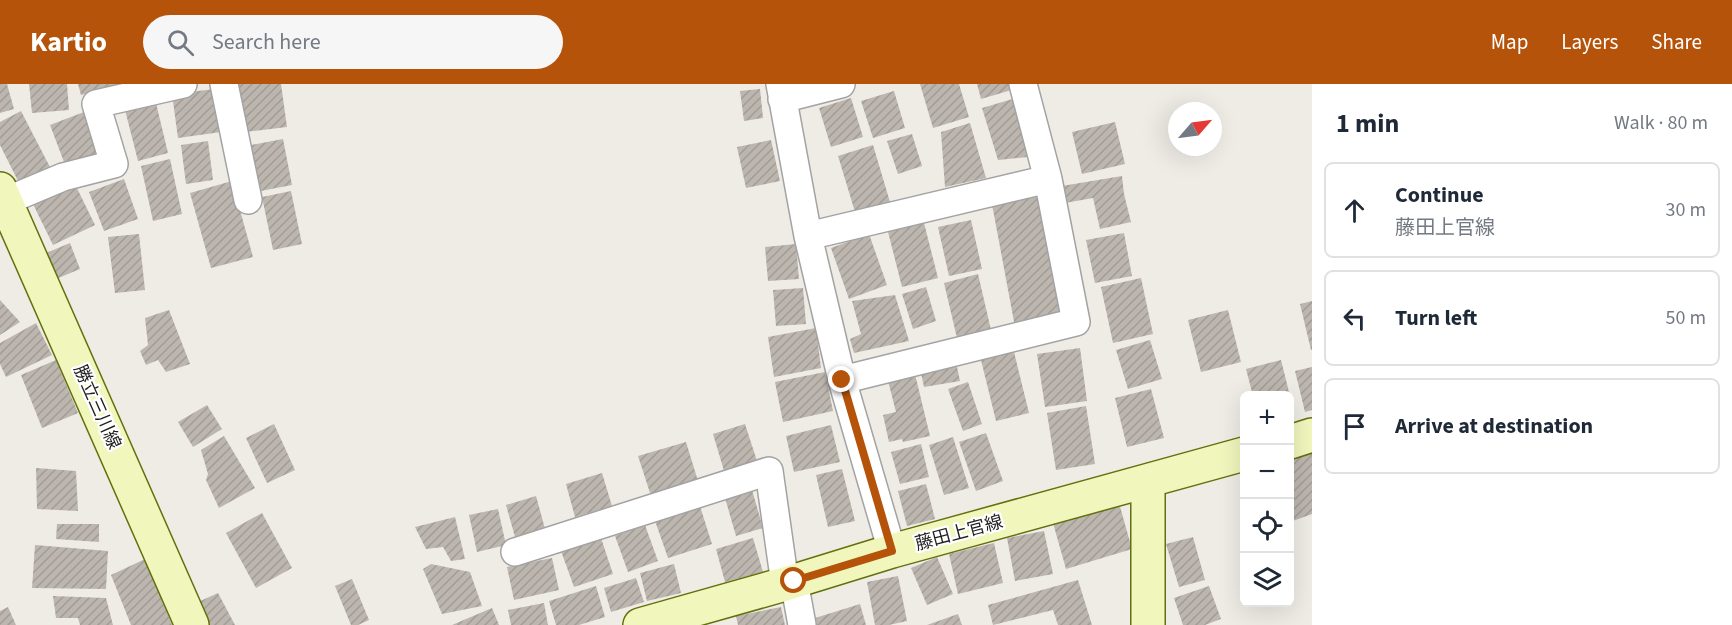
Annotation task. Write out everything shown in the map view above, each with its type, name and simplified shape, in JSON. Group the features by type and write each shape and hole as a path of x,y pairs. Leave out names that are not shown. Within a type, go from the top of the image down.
{"main road":[{"name":"勝立三川線","path":"3,195 192,625"},
{"path":"1294,440 1312,435"},
{"name":"藤田上官線","path":"640,625 892,551 1240,455"},
{"path":"1148,481 1148,625"}],"street":[{"path":"3,195 114,164 96,104 183,84"},
{"path":"224,84 248,200"},
{"path":"841,84 781,91 808,236 842,380 892,551"},
{"path":"842,380 1076,322 1048,179 1023,84"},
{"path":"808,236 1048,179"},
{"path":"516,552 769,471 789,583 802,625"}],"building":[{"path":"0,84 7,84 14,109 0,113"},
{"path":"29,84 67,84 69,110 32,113"},
{"path":"78,84 120,84 120,85 81,95"},
{"path":"231,84 281,84 287,127 237,133"},
{"path":"920,84 959,84 969,117 933,128"},
{"path":"977,84 1013,84 1015,89 981,99"},
{"path":"215,89 221,132 178,138 172,94"},
{"path":"760,89 763,118 744,121 740,91"},
{"path":"894,91 905,128 873,138 861,101"},
{"path":"851,98 863,137 831,147 819,108"},
{"path":"1016,98 1027,157 998,160 982,108"},
{"path":"155,99 168,153 138,161 124,106"},
{"path":"21,111 52,171 21,187 0,145 0,122"},
{"path":"84,112 101,157 67,170 50,125"},
{"path":"1115,122 1125,164 1082,174 1072,132"},
{"path":"970,123 986,178 945,187 941,132"},
{"path":"912,134 922,166 898,174 887,141"},
{"path":"283,139 292,185 261,191 251,145"},
{"path":"771,140 780,181 746,188 737,147"},
{"path":"208,141 213,180 186,184 181,145"},
{"path":"873,145 890,202 855,212 838,156"},
{"path":"170,159 182,214 153,221 141,166"},
{"path":"1122,176 1131,222 1100,229 1093,198 1065,203 1062,186"},
{"path":"124,179 138,219 104,231 89,192"},
{"path":"73,180 95,225 53,245 31,200"},
{"path":"232,181 253,257 211,268 190,193"},
{"path":"291,191 302,244 273,250 262,197"},
{"path":"1035,191 1064,315 1015,327 991,199"},
{"path":"923,219 938,278 902,287 887,228"},
{"path":"971,220 982,269 949,276 938,227"},
{"path":"1124,233 1132,276 1095,283 1086,240"},
{"path":"139,234 145,290 115,293 108,237"},
{"path":"869,234 887,285 849,299 831,248"},
{"path":"70,243 80,269 56,279 46,253"},
{"path":"796,244 799,279 768,281 765,247"},
{"path":"978,274 991,330 957,338 944,283"},
{"path":"1141,278 1153,334 1113,343 1101,287"},
{"path":"926,287 936,321 913,329 902,294"},
{"path":"803,288 806,324 776,326 773,290"},
{"path":"895,295 909,341 854,353 850,339 861,334 852,301"},
{"path":"0,300 20,322 0,335"},
{"path":"1312,301 1312,350 1311,350 1300,304"},
{"path":"169,310 190,364 166,372 158,360 146,365 140,351 148,345 145,318"},
{"path":"1228,310 1241,362 1201,372 1188,320"},
{"path":"36,323 52,355 6,377 0,364 0,343"},
{"path":"816,328 821,368 774,377 768,337"},
{"path":"1150,340 1162,379 1128,389 1116,350"},
{"path":"1080,348 1087,401 1045,407 1037,354"},
{"path":"1014,352 1029,413 996,421 981,360"},
{"path":"56,360 78,413 42,428 21,375"},
{"path":"1281,360 1289,391 1252,391 1246,369"},
{"path":"956,362 960,381 924,387 920,368"},
{"path":"1312,367 1312,410 1305,412 1295,371"},
{"path":"914,370 930,436 903,442 902,439 889,442 883,415 896,412 887,377"},
{"path":"825,372 833,411 783,422 775,382"},
{"path":"968,382 982,424 963,431 948,389"},
{"path":"1151,389 1164,438 1127,447 1115,398"},
{"path":"207,405 222,429 193,447 178,422"},
{"path":"1086,406 1095,464 1056,470 1047,413"},
{"path":"274,424 295,470 267,483 246,438"},
{"path":"745,424 758,464 725,474 713,434"},
{"path":"831,425 840,462 794,472 786,436"},
{"path":"986,433 1003,481 976,491 959,442"},
{"path":"224,436 255,488 219,508 206,480 208,474 201,450"},
{"path":"953,437 969,488 944,495 929,445"},
{"path":"686,442 698,481 651,496 638,456"},
{"path":"921,444 929,477 900,484 891,452"},
{"path":"1312,450 1312,514 1294,521 1294,499 1294,457"},
{"path":"36,468 76,471 78,511 37,509"},
{"path":"842,469 855,521 828,527 816,475"},
{"path":"602,473 612,506 575,517 566,484"},
{"path":"926,484 935,519 907,526 898,491"},
{"path":"752,490 763,528 736,536 725,498"},
{"path":"536,496 547,536 517,544 506,505"},
{"path":"699,503 712,544 668,558 654,518"},
{"path":"1119,503 1132,549 1066,569 1053,523"},
{"path":"498,509 506,545 477,552 469,515"},
{"path":"262,513 292,568 256,588 226,533"},
{"path":"455,517 465,559 451,561 443,547 426,549 415,527"},
{"path":"57,524 99,524 99,542 56,539"},
{"path":"645,525 658,561 628,572 615,536"},
{"path":"1044,531 1053,574 1015,581 1007,538"},
{"path":"1193,537 1205,580 1179,587 1166,544"},
{"path":"601,538 613,574 574,587 561,551"},
{"path":"753,538 763,572 725,582 716,549"},
{"path":"994,543 1003,583 958,594 949,554"},
{"path":"35,545 108,551 106,589 32,588"},
{"path":"937,557 953,594 927,605 911,568"},
{"path":"552,558 559,590 514,600 507,567"},
{"path":"145,559 172,625 131,625 111,575"},
{"path":"431,564 470,572 482,606 442,614 423,569"},
{"path":"674,564 681,593 647,601 640,573"},
{"path":"898,576 907,621 875,625 867,582"},
{"path":"636,578 644,602 611,612 604,588"},
{"path":"352,579 369,620 358,625 351,625 335,586"},
{"path":"1078,580 1092,625 1058,625 1053,610 993,625 988,605"},
{"path":"596,586 605,617 579,625 556,625 549,601"},
{"path":"1209,586 1221,619 1205,625 1183,625 1174,598"},
{"path":"218,593 235,625 210,625 198,602"},
{"path":"53,596 106,598 113,625 80,625 78,618 56,618"},
{"path":"544,603 548,625 511,625 508,610"},
{"path":"860,604 866,625 817,625 815,618"},
{"path":"8,607 16,625 0,625 0,611"},
{"path":"781,607 785,625 738,625 736,616"},
{"path":"492,608 499,625 452,625"},
{"path":"958,614 962,625 927,625"}],"route":[{"path":"794,581 892,551 842,380"}]}
